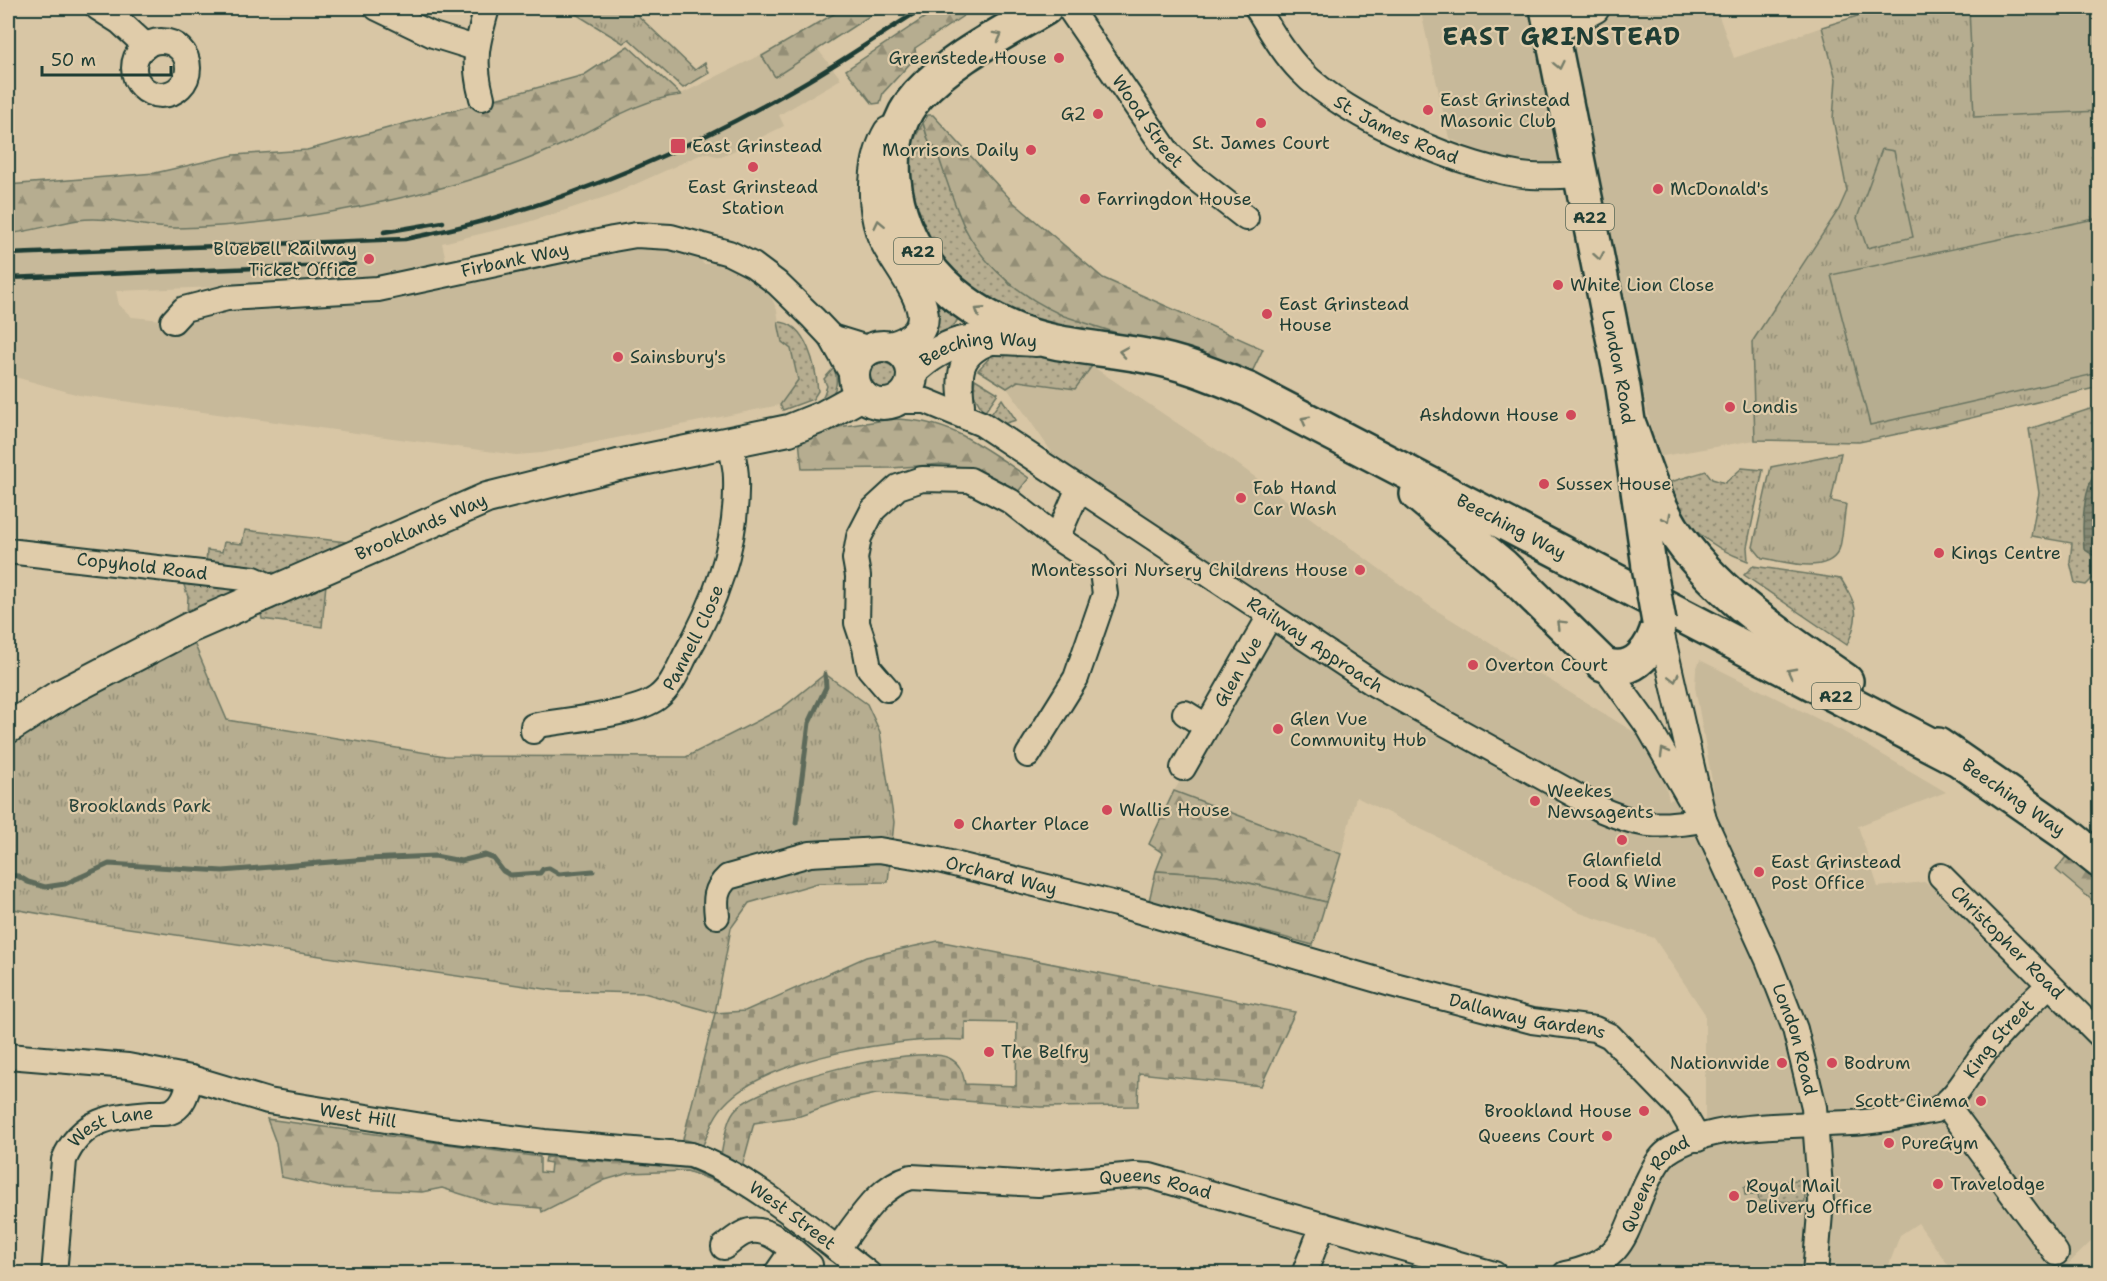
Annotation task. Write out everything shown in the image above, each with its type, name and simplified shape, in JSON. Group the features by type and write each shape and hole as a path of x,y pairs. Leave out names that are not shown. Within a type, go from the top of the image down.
{"highway":[{"name":"A22","path":"918,96 942,73 973,50 1045,8"},
{"name":"London Road","path":"1356,447 1503,566 1603,664 1618,668 1640,660 1653,646 1659,622 1638,501 1630,427 1566,176 1549,19"},
{"name":"Beeching Way","path":"918,96 898,133 893,166 900,212 918,252 938,278 976,309 1008,327 1052,342 1147,356 1208,373 1249,390 1954,757"},
{"name":"Beeching Way","path":"1630,427 1649,480 1672,528 1691,553 1722,586 1808,654 2065,833 2100,861"}],"main road":[{"path":"1549,19 1594,8"},
{"path":"881,348 906,356 912,374 908,390 896,401 878,404 858,387 856,364 881,348 909,340 922,321 923,307 916,290 887,247 880,231 876,182 887,135 898,117 918,96"},
{"name":"Beeching Way","path":"912,374 922,362 955,343 999,339 1052,342"},
{"name":"Brooklands Way","path":"8,728 105,670 189,628 487,498 618,465 789,430 824,416 858,387"}],"street":[{"path":"98,8 120,22 146,46"},
{"path":"377,8 433,35 475,48"},
{"path":"482,98 475,72 475,48 487,8"},
{"name":"Wood Street","path":"1069,8 1169,154 1191,176 1246,218"},
{"name":"St. James Road","path":"1257,8 1300,70 1323,91 1363,118 1478,164 1530,176 1566,176"},
{"name":"Firbank Way","path":"173,321 184,309 227,298 378,289 613,239 636,235 658,235 698,243 753,265 777,283 831,337 858,387"},
{"name":"Firbank Way","path":"831,337 881,348"},
{"path":"962,405 960,372 965,361 976,348 999,339"},
{"name":"Railway Approach","path":"912,374 962,405 982,424 1077,490 1385,690 1602,810 1634,823 1655,825 1704,820"},
{"name":"Railway Approach","path":"896,401 927,401 982,424"},
{"name":"Pannell Close","path":"533,731 533,726 640,707 658,698 669,686 702,627 725,563 731,535 736,477 730,442"},
{"path":"887,689 869,668 855,608 858,576 855,559 865,524 885,497 898,487 922,479 970,480 1010,501 1057,538 1093,561 1102,572 1106,594 1076,678 1028,755"},
{"path":"1057,538 1077,490"},
{"name":"Copyhold Road","path":"8,551 254,579 265,584 270,593"},
{"name":"Glen Vue","path":"1183,768 1270,616"},
{"name":"London Road","path":"1659,622 1704,820"},
{"name":"London Road","path":"1603,664 1648,726 1688,798 1704,820 1768,960 1795,1029 1817,1123 1821,1201 1815,1274"},
{"name":"Glen Vue","path":"1185,713 1206,726"},
{"name":"Orchard Way","path":"717,916 716,896 719,885 728,877 810,854 879,850 938,860 1116,904 1314,960"},
{"name":"Christopher Road","path":"1941,876 2048,986 2100,1035"},
{"name":"Dallaway Gardens","path":"1314,960 1532,1021 1595,1029 1610,1036 1679,1107 1698,1139"},
{"name":"King Street","path":"1946,1104 1988,1048 2048,986"},
{"name":"West Hill","path":"8,1056 128,1066 191,1078 268,1101 430,1127 544,1142 674,1152 710,1162"},
{"name":"West Lane","path":"54,1274 64,1160 70,1146 82,1132 114,1116 172,1112 184,1101 191,1078"},
{"path":"1817,1123 1851,1124 1881,1120 1936,1110 1946,1104 2056,1253"},
{"name":"Queens Road","path":"1565,1274 1595,1264 1613,1253 1629,1228 1656,1165 1665,1153 1698,1139 1729,1130 1817,1123"},
{"name":"West Street","path":"710,1162 789,1213 869,1274"},
{"name":"Queens Road","path":"837,1249 882,1191 894,1182 911,1177 1038,1184 1135,1174 1150,1176 1494,1274"},
{"path":"1304,1274 1323,1225"},
{"path":"724,1247 744,1233 755,1230 771,1235 801,1258 776,1274"}],"shaded area":[{"path":"1420,8 1716,8 1734,58 1822,27 1837,79 1833,119 1847,191 1839,209 1752,342 1755,440 1657,457 1595,160 1555,163 1518,160 1485,154 1449,138"},
{"path":"805,33 841,79 779,115 784,126 721,157 704,153 614,194 522,224 442,243 447,264 395,276 391,270 381,278 368,281 116,291 119,305 132,317 173,321 635,246 664,245 699,253 703,264 732,263 768,290 777,310 782,342 791,349 798,381 780,405 542,453 516,455 79,395 8,375 8,185 155,173 234,155 307,150 584,75 628,46 681,94"},
{"path":"1092,366 1232,460 1431,607 1642,737 1661,766 1669,800 1714,792 1695,687 1696,670 1700,660 1842,731 1946,792 1858,826 1878,887 1924,882 1946,896 2099,1050 2099,1234 2059,1273 1954,1273 1918,1223 1900,1235 1886,1273 1617,1273 1616,1263 1664,1171 1674,1160 1705,1145 1705,1014 1654,938 1580,913 1500,868 1356,797 1341,854 1174,791 1284,615 1052,457 1051,451 1007,388 1018,381 1075,389"},
{"path":"2099,462 2099,559 2084,549 2083,526 2087,494"}],"green space":[{"path":"566,8 630,8 695,70 705,63 709,73 683,88 629,39 623,43"},
{"path":"844,8 897,8 888,13 871,15 775,77 762,56"},
{"path":"939,8 975,8 915,48 916,57 883,93 880,103 873,104 846,70"},
{"path":"1883,8 2099,8 2099,387 1946,424 1859,442 1755,440 1752,342 1839,209 1847,191 1833,119 1836,79 1822,27"},
{"path":"1969,8 2099,8 2099,111 1974,117"},
{"path":"628,46 681,95 665,97 636,107 519,163 468,180 373,204 276,221 211,227 166,228 90,219 8,234 8,185 155,173 234,155 307,150 584,75"},
{"path":"928,115 933,115 1013,202 1103,278 1263,349 1250,376 1064,316 1034,300 1007,281 983,257 965,228 936,149 929,142 923,123"},
{"path":"923,123 929,142 936,149 965,229 1010,285 1165,349 1048,330 952,281 908,207 908,151"},
{"path":"1882,149 1894,151 1913,237 1867,248 1857,218"},
{"path":"2099,218 2099,373 1870,425 1831,275"},
{"path":"932,289 961,314 955,324 936,337 929,333"},
{"path":"778,322 788,324 803,338 812,360 818,391 813,399 783,410 780,405 798,380 791,349 782,342"},
{"path":"997,350 1086,358 1092,366 1075,389 1018,381 1007,388 978,370"},
{"path":"883,363 892,367 896,376 892,385 883,389 874,385 870,376 874,367"},
{"path":"834,368 835,390 820,405 827,386 824,379"},
{"path":"975,379 998,393 984,413 973,393"},
{"path":"1002,399 1016,420 1000,425 989,417"},
{"path":"2099,406 2099,572 2086,585 2075,583 2070,562 2072,543 2031,536 2039,493 2029,429"},
{"path":"892,419 913,420 949,429 981,446 1029,478 1017,493 992,477 968,468 942,464 892,468 802,469 799,440 832,428"},
{"path":"1841,453 1831,501 1846,504 1840,547 1835,556 1827,562 1806,565 1762,558 1753,547 1771,467"},
{"path":"1742,468 1763,470 1747,547 1748,561 1720,548 1698,532 1680,511 1664,484 1706,471 1712,479 1725,483"},
{"path":"245,530 346,542 279,573 206,564 207,550 222,552 224,542 242,544"},
{"path":"1753,566 1841,579 1851,596 1855,610 1854,626 1847,645 1744,575"},
{"path":"183,582 245,588 187,615 188,597"},
{"path":"326,584 322,627 262,619 261,614"},
{"name":"Brooklands Park","path":"194,643 227,720 445,756 686,757 781,709 825,674 867,704 880,732 894,822 888,882 818,883 749,903 731,928 715,1013 644,993 559,991 81,921 8,908 8,745 112,682"},
{"path":"1174,791 1341,854 1326,902 1217,875 1156,871 1163,853 1149,844"},
{"path":"2068,854 2099,879 2099,906 2056,870"},
{"path":"1156,871 1217,875 1326,902 1313,945 1149,901"},
{"path":"938,941 1295,1012 1261,1086 1139,1073 1138,1106 1040,1107 876,1094 840,1102 800,1116 754,1123 742,1167 721,1155 731,1115 748,1100 773,1089 838,1068 905,1056 932,1055 949,1058 956,1063 962,1072 965,1084 1016,1086 1017,1023 965,1022 965,1040 873,1046 803,1062 772,1074 745,1088 721,1108 703,1145 683,1139 715,1013 745,1011 866,957"},
{"path":"267,1119 540,1157 540,1172 550,1173 551,1163 545,1162 546,1157 687,1168 722,1184 687,1171 629,1173 605,1180 542,1212 541,1208 493,1204 442,1188 422,1192 331,1188 281,1177 276,1143"},
{"path":"1804,1179 1805,1202 1759,1201 1758,1195 1745,1195 1744,1187"}],"waterway":[{"path":"796,823 809,723 826,687 825,674"},
{"path":"8,875 18,876 45,887 65,884 109,864 223,871 367,859 435,856 461,861 485,855 493,858 503,871 510,875 540,873 543,869 549,868 559,874 593,871"}],"railway":[{"path":"8,254 405,239 456,228 556,199 604,181 700,139 809,80 923,8"},
{"path":"384,232 443,222"},
{"path":"8,278 354,264"}],"place":[{"name":"Greenstede House","path":"1059,58"},
{"name":"East Grinstead Masonic Club","path":"1428,110"},
{"name":"G2","path":"1098,114"},
{"name":"St. James Court","path":"1261,123"},
{"name":"East Grinstead","path":"678,146"},
{"name":"Morrisons Daily","path":"1031,150"},
{"name":"East Grinstead Station","path":"753,167"},
{"name":"McDonald's","path":"1658,189"},
{"name":"Farringdon House","path":"1085,199"},
{"name":"Bluebell Railway Ticket Office","path":"369,259"},
{"name":"White Lion Close","path":"1558,285"},
{"name":"East Grinstead House","path":"1267,314"},
{"name":"Sainsbury's","path":"618,357"},
{"name":"Londis","path":"1730,407"},
{"name":"Ashdown House","path":"1571,415"},
{"name":"Sussex House","path":"1544,484"},
{"name":"Fab Hand Car Wash","path":"1241,498"},
{"name":"Kings Centre","path":"1939,553"},
{"name":"Montessori Nursery Childrens House","path":"1360,570"},
{"name":"Overton Court","path":"1473,665"},
{"name":"Glen Vue Community Hub","path":"1278,729"},
{"name":"Weekes Newsagents","path":"1535,801"},
{"name":"Wallis House","path":"1107,810"},
{"name":"Charter Place","path":"959,824"},
{"name":"Glanfield Food & Wine","path":"1622,840"},
{"name":"East Grinstead Post Office","path":"1759,872"},
{"name":"The Belfry","path":"989,1052"},
{"name":"Nationwide","path":"1782,1063"},
{"name":"Bodrum","path":"1832,1063"},
{"name":"Scott Cinema","path":"1981,1101"},
{"name":"Brookland House","path":"1644,1111"},
{"name":"Queens Court","path":"1607,1136"},
{"name":"PureGym","path":"1889,1143"},
{"name":"Travelodge","path":"1938,1184"},
{"name":"Royal Mail Delivery Office","path":"1734,1196"}],"district":[{"name":"EAST GRINSTEAD","path":"1562,37"}]}
